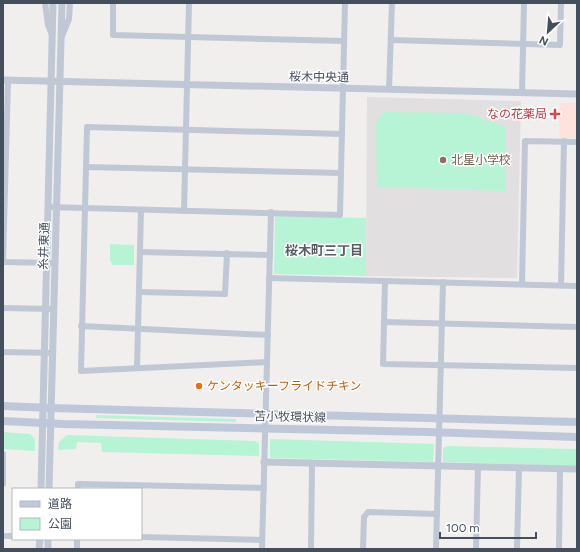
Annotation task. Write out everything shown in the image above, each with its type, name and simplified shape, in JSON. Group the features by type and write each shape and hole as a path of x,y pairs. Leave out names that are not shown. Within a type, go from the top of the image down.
{"main road":[{"name":"苫小牧環状線","path":"3,406 577,422"},
{"name":"苫小牧環状線","path":"3,421 46,424 276,428 577,437"}],"street":[{"path":"45,3 48,25 52,35"},
{"name":"糸井東通","path":"47,408 44,353 53,3"},
{"name":"糸井東通","path":"41,488 53,353 62,3"},
{"path":"61,38 69,19 70,3"},
{"path":"113,3 113,35 344,41"},
{"path":"184,211 188,3"},
{"path":"48,207 340,215 345,3"},
{"path":"389,89 392,3"},
{"path":"522,93 524,3"},
{"path":"391,40 560,45 561,3"},
{"path":"6,80 3,262 55,263"},
{"name":"桜木中央通","path":"6,80 60,83 577,94"},
{"path":"267,362 81,371 87,127 342,134"},
{"path":"522,284 525,141 577,142"},
{"path":"561,286 564,141"},
{"path":"86,167 341,173"},
{"path":"137,368 141,210"},
{"path":"262,549 271,212"},
{"path":"140,252 270,255"},
{"path":"139,292 225,294 227,253"},
{"path":"269,278 577,286"},
{"path":"385,281 383,364 577,368"},
{"path":"436,549 443,282"},
{"path":"3,308 53,309"},
{"path":"384,322 577,327"},
{"path":"81,326 268,335"},
{"path":"3,352 53,353"},
{"name":"糸井東通","path":"46,424 49,488"},
{"path":"3,454 3,484"},
{"path":"264,462 577,469"},
{"path":"311,549 312,463"},
{"path":"476,549 478,467"},
{"path":"518,549 519,468"},
{"path":"559,549 560,469"},
{"path":"78,488 78,484 264,488"},
{"path":"363,549 364,517 368,512 437,514"},
{"path":"142,537 262,540"}],"shaded area":[{"name":"北星小学校","path":"367,97 521,101 517,278 366,276"},
{"path":"560,103 577,103 577,138 559,138"}],"green space":[{"path":"383,112 466,113 506,127 506,191 377,187 376,123"},
{"path":"275,216 366,218 366,276 274,274"},
{"path":"110,244 134,245 134,265 113,265 110,260"},
{"path":"96,415 236,419 236,422 96,418"},
{"path":"3,432 30,434 35,439 35,451 3,449"},
{"path":"67,435 255,441 259,443 259,456 102,452 101,443 77,442 76,449 58,450 59,442"},
{"path":"270,439 434,444 433,462 270,458"},
{"path":"448,446 577,449 577,466 443,462 443,448"}],"place":[{"name":"なの花薬局","path":"555,114"},
{"name":"北星小学校","path":"443,160"},
{"name":"ケンタッキーフライドチキン","path":"199,386"}],"district":[{"name":"桜木町三丁目","path":"324,250"}]}
